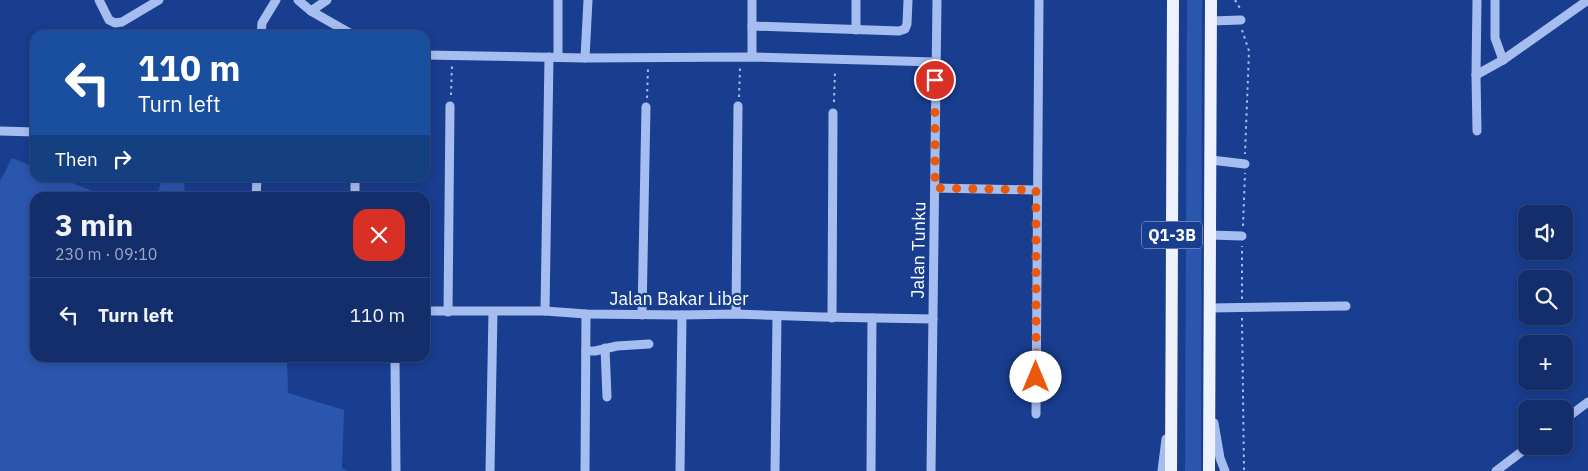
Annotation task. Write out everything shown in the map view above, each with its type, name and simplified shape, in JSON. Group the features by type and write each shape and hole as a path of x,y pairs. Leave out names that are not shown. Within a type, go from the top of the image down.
{"main road":[{"name":"Q1-3B","path":"1171,471 1173,0"},
{"path":"1209,471 1211,0"}],"street":[{"path":"98,0 109,20 115,23 122,22 159,0"},
{"path":"261,30 262,23 276,0"},
{"path":"298,0 310,11 344,30"},
{"path":"310,11 327,0"},
{"path":"544,311 553,57 558,0"},
{"path":"586,58 588,0"},
{"path":"752,0 752,57"},
{"path":"856,0 856,30"},
{"path":"752,26 899,31 905,29 907,24 908,0"},
{"name":"Jalan Tunku","path":"931,471 937,0"},
{"path":"1036,414 1036,190 1039,0"},
{"path":"1477,0 1477,131"},
{"path":"1495,0 1495,38 1503,60"},
{"path":"1476,75 1503,60 1588,0"},
{"path":"1211,21 1242,20"},
{"path":"430,55 586,58 752,57 936,62"},
{"path":"448,312 450,106"},
{"path":"736,314 738,106"},
{"path":"642,315 646,107"},
{"path":"832,318 833,113"},
{"path":"0,131 30,132"},
{"path":"1211,160 1245,164"},
{"path":"935,188 1036,190"},
{"path":"1210,235 1242,236"},
{"path":"1210,308 1346,306"},
{"name":"Jalan Bakar Liber","path":"430,311 544,311 586,314 736,314 832,318 933,319"},
{"path":"490,471 493,312"},
{"path":"585,471 586,314"},
{"path":"680,471 682,315"},
{"path":"775,471 777,316"},
{"path":"871,471 872,318"},
{"path":"586,352 605,348 649,344"},
{"path":"605,348 607,397"},
{"path":"395,362 396,471"},
{"path":"1209,398 1220,458 1225,471"},
{"path":"1573,413 1588,402"},
{"path":"1162,471 1171,407"},
{"path":"1496,471 1518,454"}],"path":[{"path":"450,106 452,55"},
{"path":"738,106 740,57"},
{"path":"646,107 648,58"},
{"path":"833,113 835,60"}],"shaded area":[{"path":"1187,0 1202,0 1201,471 1185,471"},
{"path":"12,158 30,165 30,182 70,182 95,192 30,192 30,362 287,362 288,393 344,410 342,468 348,471 0,471 0,181"},
{"path":"161,182 184,182 185,192 158,192"}],"route":[{"path":"935,80 935,188 1036,190 1036,377"}]}
